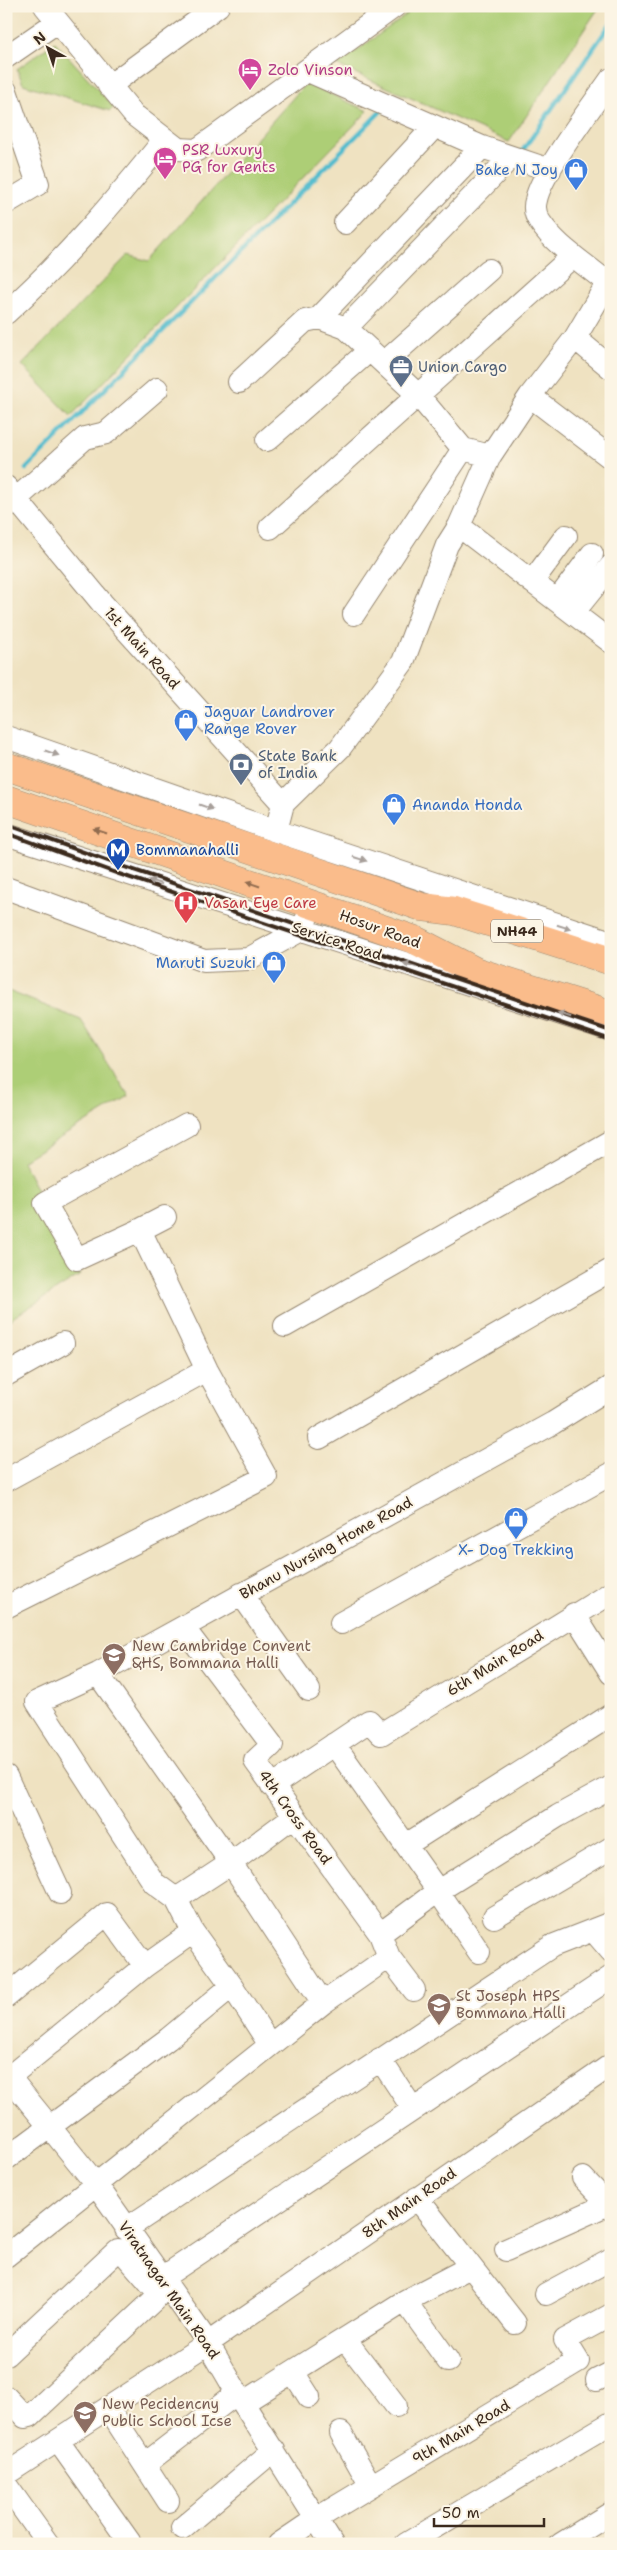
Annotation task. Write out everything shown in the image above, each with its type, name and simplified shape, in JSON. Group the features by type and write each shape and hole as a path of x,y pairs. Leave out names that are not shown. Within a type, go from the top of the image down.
{"highway":[{"name":"NH44","path":"6,766 422,907 454,911 611,961"},
{"name":"Hosur Road","path":"6,799 307,916 415,940 475,971 611,1014"},
{"path":"422,907 518,947 611,979"},
{"path":"415,940 508,961 611,997"}],"street":[{"path":"109,86 218,6"},
{"path":"6,57 51,14 134,115 178,149 197,150 395,6"},
{"path":"308,71 482,147 550,170"},
{"path":"276,831 283,804 340,748 403,662 447,545 459,526 490,456 530,396 575,338 609,282 573,256 540,223 536,215 536,198 550,170 611,79"},
{"path":"6,91 38,184 6,203"},
{"path":"345,223 434,127"},
{"path":"6,313 28,293 118,198 164,140"},
{"path":"319,318 482,147"},
{"path":"346,328 511,157"},
{"path":"270,528 573,256"},
{"path":"268,440 489,270"},
{"path":"239,382 305,320 319,318 346,328 378,356 418,395 463,449 490,456"},
{"path":"575,338 611,368"},
{"path":"11,494 84,438 106,433 157,389"},
{"path":"530,396 611,458"},
{"path":"354,614 463,449"},
{"name":"1st Main Road","path":"11,494 102,603 283,804"},
{"path":"459,526 611,642"},
{"path":"532,582 566,536"},
{"path":"565,607 602,560"},
{"path":"6,738 276,831 611,942"},
{"name":"Service Road","path":"6,834 307,916 611,1030"},
{"path":"6,888 204,961 248,959 307,916"},
{"path":"165,1217 77,1259 45,1203 187,1124"},
{"path":"285,1326 611,1141"},
{"path":"6,1607 266,1477 207,1370 140,1230"},
{"path":"319,1438 609,1274"},
{"path":"6,1375 63,1343"},
{"path":"6,1480 207,1370"},
{"name":"Bhanu Nursing Home Road","path":"176,1899 154,1883 37,1702 98,1674 554,1423 611,1388"},
{"path":"340,1623 611,1474"},
{"name":"6th Main Road","path":"334,1744 369,1721 381,1734 611,1593"},
{"path":"241,1594 308,1690"},
{"path":"574,1614 611,1673"},
{"name":"4th Cross Road","path":"183,1627 272,1745 255,1761 380,1934 389,1957 414,1990"},
{"path":"98,1674 231,1864 323,2003"},
{"path":"406,1846 611,1715"},
{"path":"272,1786 334,1744 479,1952"},
{"path":"6,1776 60,1893"},
{"path":"380,1934 438,1892 558,1816 611,1787"},
{"path":"270,2045 232,1986 193,1932 176,1899 231,1864 294,1816"},
{"path":"494,1917 611,1848"},
{"path":"6,1997 107,1914 145,1966"},
{"path":"126,2229 552,1946 602,1927 611,1951"},
{"path":"8,2075 145,1966 193,1932"},
{"path":"6,2256 323,2003 389,1957"},
{"path":"152,2272 413,2109 611,1977"},
{"path":"6,2159 168,2039 232,1986"},
{"path":"380,2059 413,2109"},
{"name":"8th Main Road","path":"6,2474 208,2343 611,2065"},
{"name":"Viratnagar Main Road","path":"8,2075 96,2184 152,2272 208,2343 240,2398 332,2544"},
{"path":"506,2250 609,2204 583,2178"},
{"path":"417,2198 515,2323"},
{"path":"6,2355 118,2250 152,2272 156,2298 30,2416 25,2417 6,2397"},
{"path":"546,2294 611,2259"},
{"path":"145,2464 240,2398 293,2372 405,2301 470,2267"},
{"path":"405,2301 448,2361"},
{"name":"9th Main Road","path":"279,2544 316,2519 578,2361 565,2340 611,2314"},
{"path":"345,2339 396,2406"},
{"path":"293,2372 309,2397"},
{"path":"108,2408 168,2501"},
{"path":"406,2544 611,2423"},
{"path":"341,2434 371,2486"},
{"path":"58,2441 132,2544"},
{"path":"182,2528 274,2450"},
{"path":"6,2485 48,2544"},
{"path":"561,2544 611,2513"}],"green space":[{"path":"418,6 600,6 509,142 337,65"},
{"path":"55,42 114,107 110,111 23,84 17,69"},
{"path":"306,83 368,111 71,416 22,365 128,255 149,261"},
{"path":"6,990 81,1020 129,1096 22,1161 80,1275 6,1322"}],"waterway":[{"path":"521,153 611,23"},
{"path":"26,469 381,111"}],"railway":[{"path":"6,824 122,866 611,1031"},
{"path":"6,833 119,874 611,1040"}],"place":[{"name":"Zolo Vinson","path":"250,91"},
{"name":"PSR Luxury PG for Gents","path":"165,180"},
{"name":"Bake N Joy","path":"576,191"},
{"name":"Union Cargo","path":"401,388"},
{"name":"Jaguar Landrover Range Rover","path":"186,742"},
{"name":"State Bank of India","path":"241,786"},
{"name":"Ananda Honda","path":"394,826"},
{"name":"Bommanahalli","path":"118,871"},
{"name":"Vasan Eye Care","path":"186,924"},
{"name":"Maruti Suzuki","path":"274,984"},
{"name":"X- Dog Trekking","path":"516,1540"},
{"name":"New Cambridge Convent &HS, Bommana Halli","path":"114,1676"},
{"name":"St Joseph HPS Bommana Halli","path":"439,2026"},
{"name":"New Pecidencny Public School Icse","path":"85,2434"}]}
